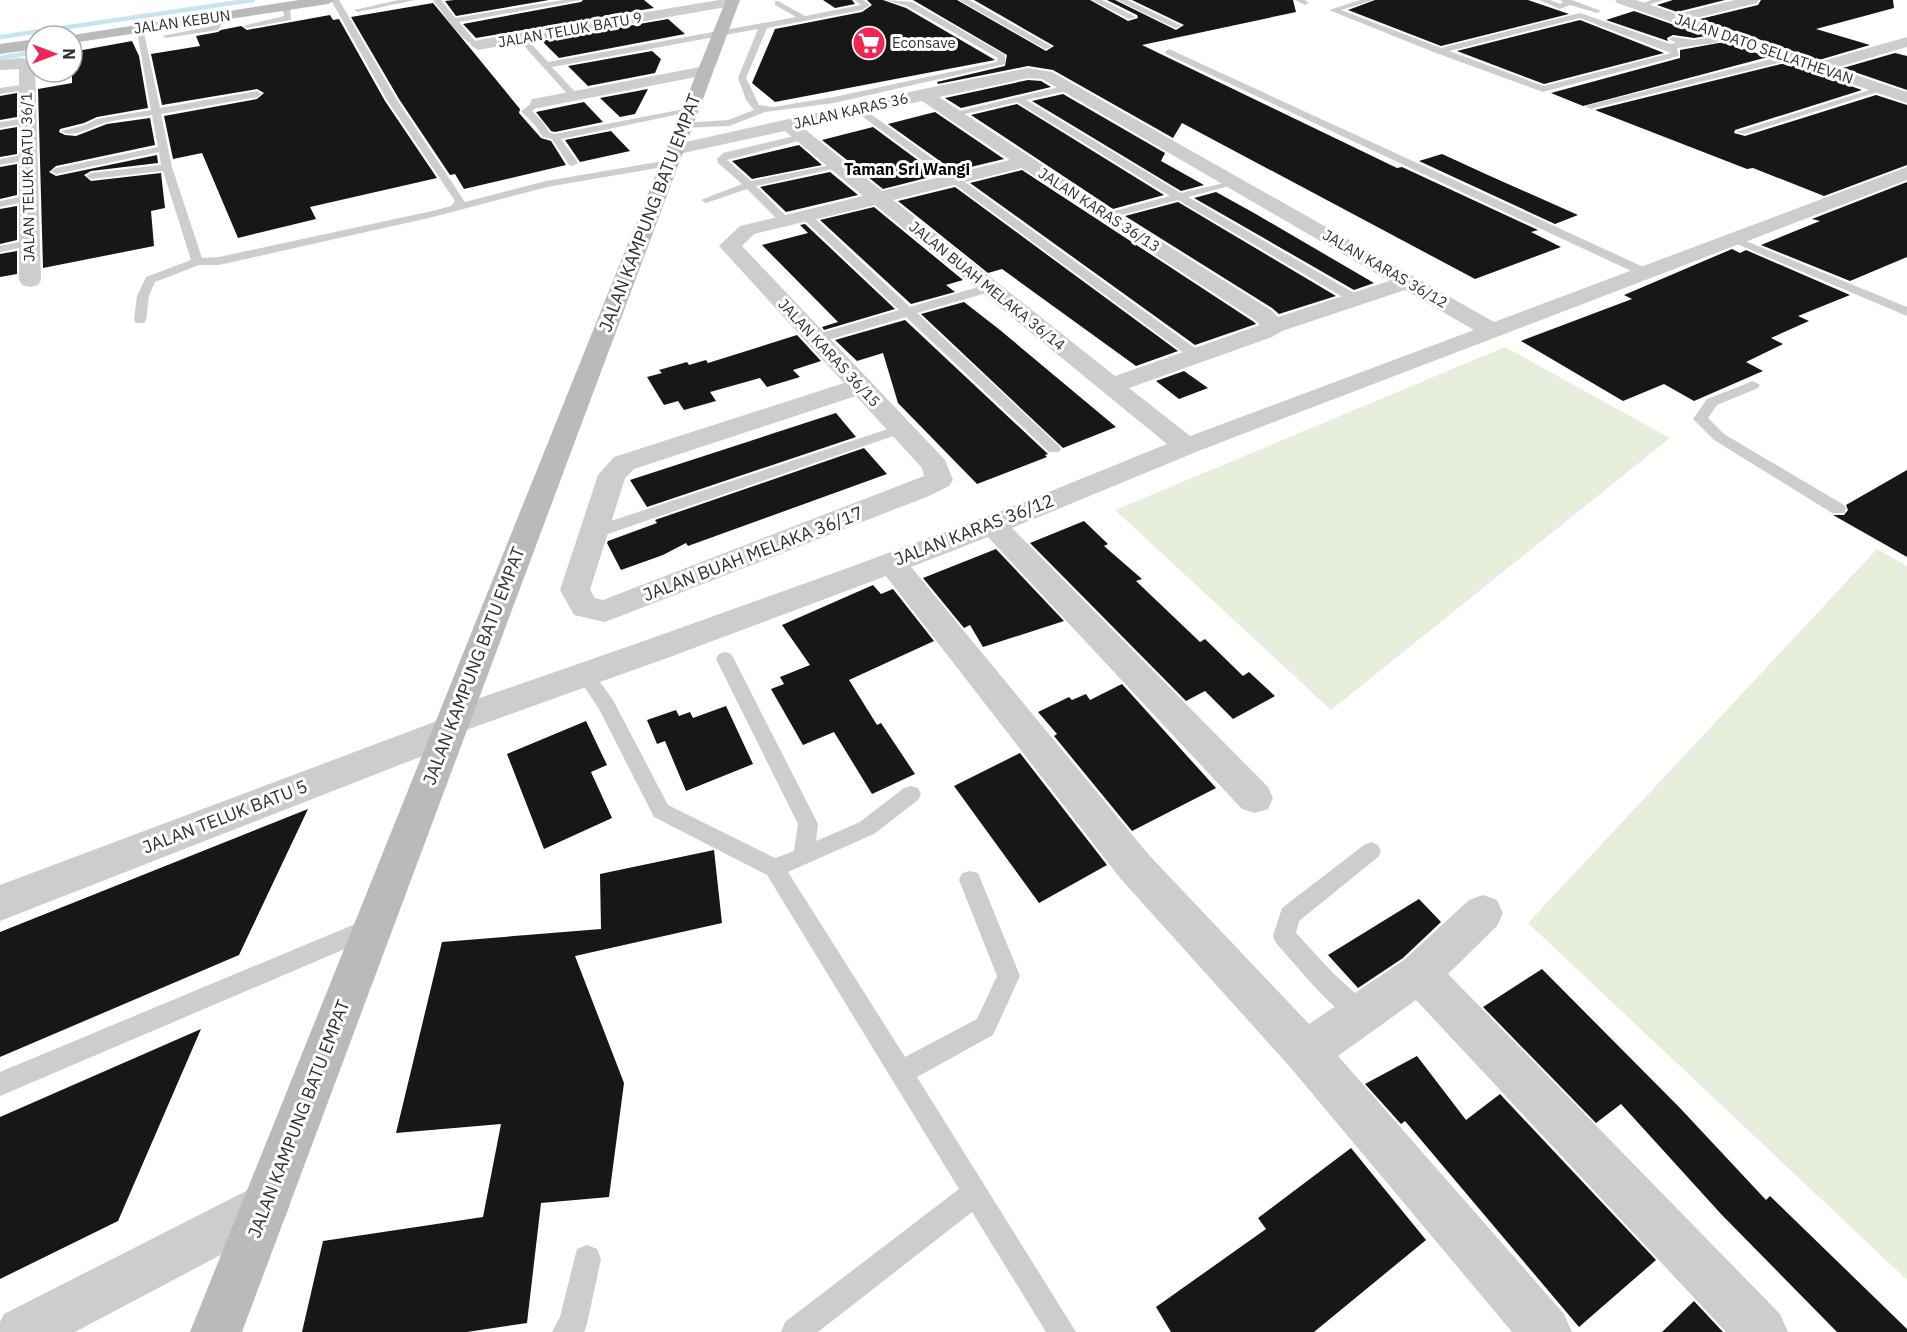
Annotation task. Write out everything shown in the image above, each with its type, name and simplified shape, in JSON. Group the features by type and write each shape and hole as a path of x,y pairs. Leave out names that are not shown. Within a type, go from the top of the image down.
{"main road":[{"name":"JALAN KEBUN","path":"84,36 140,28 187,27 217,17 328,0"},
{"name":"JALAN KAMPUNG BATU EMPAT","path":"216,1332 732,1"},
{"path":"0,49 24,46"}],"street":[{"name":"JALAN DATO SELLATHEVAN","path":"1622,0 1907,98"},
{"path":"1675,19 1752,0"},
{"name":"JALAN TELUK BATU 9","path":"478,45 732,1"},
{"path":"1817,68 1907,42"},
{"name":"JALAN TELUK BATU 36/1","path":"0,65 22,63 27,68 30,280"},
{"path":"538,103 705,71"},
{"name":"JALAN KARAS 36/12","path":"1028,73 1046,75 1491,330"},
{"name":"JALAN KARAS 36","path":"679,137 795,131 858,109 1028,73"},
{"name":"JALAN KARAS 36/13","path":"923,94 1107,216 1263,315 1274,326"},
{"name":"JALAN BUAH MELAKA 36/14","path":"795,131 1186,446"},
{"path":"784,220 1025,162"},
{"name":"JALAN KARAS 36/12","path":"451,725 992,524 1186,446 1736,240 1907,173"},
{"name":"JALAN KARAS 36/15","path":"784,220 747,230 730,246 935,466 939,480"},
{"path":"1111,386 1264,332 1274,326 1407,282"},
{"path":"593,534 612,475 624,463 860,386"},
{"name":"JALAN BUAH MELAKA 36/17","path":"593,534 575,590 585,608 605,611 919,490 939,480"},
{"path":"992,524 1255,798"},
{"path":"891,562 1134,866 1306,1052 1546,1332"},
{"name":"JALAN TELUK BATU 5","path":"0,903 451,725"},
{"path":"1306,1052 1419,974 1483,913"},
{"path":"1419,974 1762,1332"},
{"path":"22,1332 266,1205"}],"lane":[{"path":"335,0 392,100 460,201 456,207"},
{"path":"358,10 411,0"},
{"path":"437,0 471,42 478,45"},
{"path":"455,20 577,0"},
{"path":"858,0 866,5"},
{"path":"140,321 143,296 150,280 197,262 219,261 456,207 546,184 761,111 796,107 1001,64 1002,57 909,4 889,0 832,13 546,65"},
{"path":"963,0 1048,47"},
{"path":"1096,0 1143,22"},
{"path":"1121,0 1178,26"},
{"path":"1369,0 1333,10 1543,89 1676,54 1676,50 1669,47 1580,15"},
{"path":"1543,0 1565,3 1606,14 1684,43 1701,44 1728,37"},
{"path":"1640,6 1659,0"},
{"path":"761,111 753,106 742,78 778,1 803,18"},
{"path":"1551,11 1565,3"},
{"path":"818,4 832,13"},
{"path":"247,26 288,18 286,6"},
{"path":"1439,51 1580,15 1606,14"},
{"path":"166,36 187,27 185,45"},
{"path":"140,28 147,75 165,148 167,166 197,262"},
{"path":"1424,46 1482,30"},
{"path":"521,38 573,95"},
{"path":"1669,47 1684,43"},
{"path":"1169,52 1646,273"},
{"path":"1590,106 1787,58"},
{"path":"0,92 27,87"},
{"path":"952,114 1068,88"},
{"path":"1741,132 1882,89"},
{"path":"66,131 88,128 97,122 257,94"},
{"path":"1018,99 1357,300"},
{"path":"538,103 526,111 539,123 546,135 555,137 679,137"},
{"path":"858,109 956,178 1060,258 1197,356"},
{"path":"0,125 27,121"},
{"path":"784,220 749,184 723,163 722,159 727,155 795,131"},
{"path":"555,137 573,163"},
{"path":"56,171 165,148"},
{"path":"0,162 28,157"},
{"path":"706,200 749,184 837,165"},
{"path":"91,176 143,171 167,166"},
{"path":"1107,216 1233,182"},
{"path":"0,204 29,198"},
{"path":"805,215 1054,449"},
{"path":"1736,240 1907,312"},
{"path":"0,249 30,243"},
{"path":"816,339 989,288"},
{"path":"1753,385 1712,402 1700,419 1719,437 1838,509"},
{"path":"593,534 900,429"},
{"path":"725,659 808,824 804,856"},
{"path":"586,676 606,705 661,812 774,867 974,1194 1062,1332"},
{"path":"774,867 867,828 911,794"},
{"path":"1361,1014 1324,980 1284,936 1290,915 1371,851"},
{"path":"900,1072 985,1027 1009,976 970,880"},
{"path":"0,1084 374,926"},
{"path":"795,1332 974,1194"},
{"path":"566,1332 573,1324 587,1259"}],"green space":[{"path":"1505,347 1670,438 1331,710 1115,510"},
{"path":"1877,549 1907,566 1907,1280 1528,923"}],"building":[{"path":"549,0 456,16 445,1"},
{"path":"583,0 644,0 654,8 476,38 463,24 581,2"},
{"path":"823,0 852,0 855,4 835,8"},
{"name":"Econsave","path":"867,0 883,0 906,8 995,60 775,102 752,83 775,29 862,12 872,5"},
{"path":"913,0 957,0 1046,51 1054,46 974,0 1090,0 1128,21 1138,18 1137,15 1107,0 1115,0 1176,30 1184,25 1132,0 1293,0 1296,12 1142,45 1397,168 1402,167 1538,230 1531,232 1561,247 1475,279 1182,123 1173,138 1053,70 1028,66 938,84 937,82 1005,66 1007,55"},
{"path":"1375,0 1528,0 1569,14 1441,46 1348,10"},
{"path":"1673,0 1725,0 1677,12 1657,5"},
{"path":"1761,0 1893,0 1894,8 1816,29 1870,45 1819,60 1700,19 1758,5"},
{"path":"433,3 520,109 519,113 541,138 551,141 566,165 464,189 455,174 450,175 399,99 351,17"},
{"path":"1634,11 1706,36 1694,38 1673,35 1667,38 1668,41 1606,20"},
{"path":"330,15 333,20 339,19 385,101 437,178 310,207 316,219 238,238 202,153 173,159 164,116 257,99 264,93 257,89 162,105 151,54 200,46 196,36 221,30 241,26 247,30"},
{"path":"668,19 685,34 559,58 542,41"},
{"path":"1580,20 1664,53 1544,84 1457,51"},
{"path":"132,41 139,56 148,108 97,117 60,129 59,132 76,136 107,124 150,118 155,145 56,166 49,172 56,176 157,155 158,163 91,171 84,175 91,181 161,173 165,208 151,211 154,246 43,268 38,89 66,84 84,84 84,50"},
{"path":"1724,42 1768,57 1583,106 1551,93 1680,58 1680,50"},
{"path":"652,51 661,59 655,73 588,86 568,66"},
{"path":"1895,53 1907,56 1907,90 1843,68"},
{"path":"1785,63 1862,90 1735,130 1734,133 1745,136 1876,95 1907,105 1907,165 1824,196 1595,110"},
{"path":"1028,80 1041,81 1051,87 961,108 945,98"},
{"path":"648,89 635,114 620,117 600,98"},
{"path":"17,93 17,117 0,120 0,96"},
{"path":"1063,94 1165,153 1161,161 1204,185 1181,191 1032,101"},
{"path":"584,102 603,122 555,132 551,131 536,112"},
{"path":"1017,104 1164,195 1113,209 971,115"},
{"path":"935,112 1004,159 954,171 888,124"},
{"path":"17,127 17,154 0,157 0,130"},
{"path":"873,127 938,175 883,189 822,140"},
{"path":"611,131 630,151 580,162 565,140"},
{"path":"799,145 822,165 752,179 732,161"},
{"path":"1442,154 1578,215 1555,224 1419,161"},
{"path":"17,164 17,195 0,199 0,167"},
{"path":"1022,170 1256,324 1195,345 970,183"},
{"path":"830,172 858,195 786,212 760,187"},
{"path":"1907,182 1907,257 1850,281 1761,245 1820,221 1812,219"},
{"path":"955,187 1178,351 1136,366 1002,269 988,273 898,201"},
{"path":"1216,192 1374,283 1354,290 1194,198"},
{"path":"1178,202 1336,296 1279,314 1125,216"},
{"path":"17,206 17,240 0,244 0,209"},
{"path":"874,207 963,280 946,285 955,292 911,304 820,220"},
{"path":"805,224 895,309 824,330 822,327 838,322 762,245 808,233 800,225"},
{"path":"1732,249 1740,253 1746,250 1850,295 1798,316 1809,321 1771,338 1783,344 1746,362 1763,371 1694,401 1664,384 1623,401 1521,341 1632,299 1624,295"},
{"path":"17,251 17,274 0,277 0,254"},
{"path":"964,302 1116,427 1063,448 921,314"},
{"path":"905,320 1048,454 1045,455 1047,457 977,484 898,403 883,353 857,361 835,340"},
{"path":"797,335 821,361 793,370 800,377 767,387 760,378 710,392 716,401 684,410 678,401 664,405 647,377 662,373 659,370 687,362 689,365 706,360 708,363"},
{"path":"1184,371 1208,388 1179,399 1156,381"},
{"path":"836,413 856,437 647,507 630,480"},
{"path":"864,448 887,474 688,546 686,543 663,555 621,570 607,543 657,523 655,520"},
{"path":"1907,470 1907,557 1833,515 1844,515 1848,510 1846,505"},
{"path":"1084,521 1108,544 1104,546 1142,579 1136,581 1200,642 1205,639 1243,676 1249,672 1275,696 1233,719 1205,691 1186,701 1030,543"},
{"path":"996,549 1064,621 983,647 970,625 964,628 923,578"},
{"path":"873,585 881,594 893,589 934,641 849,680 877,725 881,723 915,774 872,794 834,732 803,745 771,689 784,684 780,677 810,665 782,625"},
{"path":"1122,684 1216,788 1132,831 1054,736 1057,734 1038,712 1069,697 1072,700 1086,694 1090,700"},
{"path":"726,706 753,764 686,791 665,741 657,744 647,720 676,710 679,716 690,712 693,718"},
{"path":"586,721 607,765 591,772 612,818 544,849 507,754"},
{"path":"1020,753 1107,865 1039,903 954,786"},
{"path":"308,809 239,955 0,1057 0,932"},
{"path":"714,850 722,923 575,956 624,1083 609,1197 541,1203 527,1323 467,1332 302,1332 323,1241 483,1217 501,1124 396,1133 442,942 601,929 600,874"},
{"path":"1419,899 1441,922 1403,958 1358,988 1328,955"},
{"path":"1542,969 1680,1108 1766,1200 1770,1196 1907,1329 1907,1332 1837,1332 1721,1214 1621,1104 1596,1123 1483,1007"},
{"path":"201,1029 118,1221 0,1279 0,1117"},
{"path":"1417,1056 1466,1120 1500,1094 1656,1260 1579,1327 1405,1121 1401,1124 1365,1084"},
{"path":"1351,1148 1426,1240 1314,1332 1171,1332 1156,1307 1266,1229 1258,1218"},
{"path":"1694,1301 1723,1332 1662,1332"}],"waterway":[{"path":"0,37 253,0"},
{"path":"0,58 24,54"}],"place":[{"name":"Econsave","path":"869,43"}],"district":[{"name":"Taman Sri Wangi","path":"907,169"}]}
